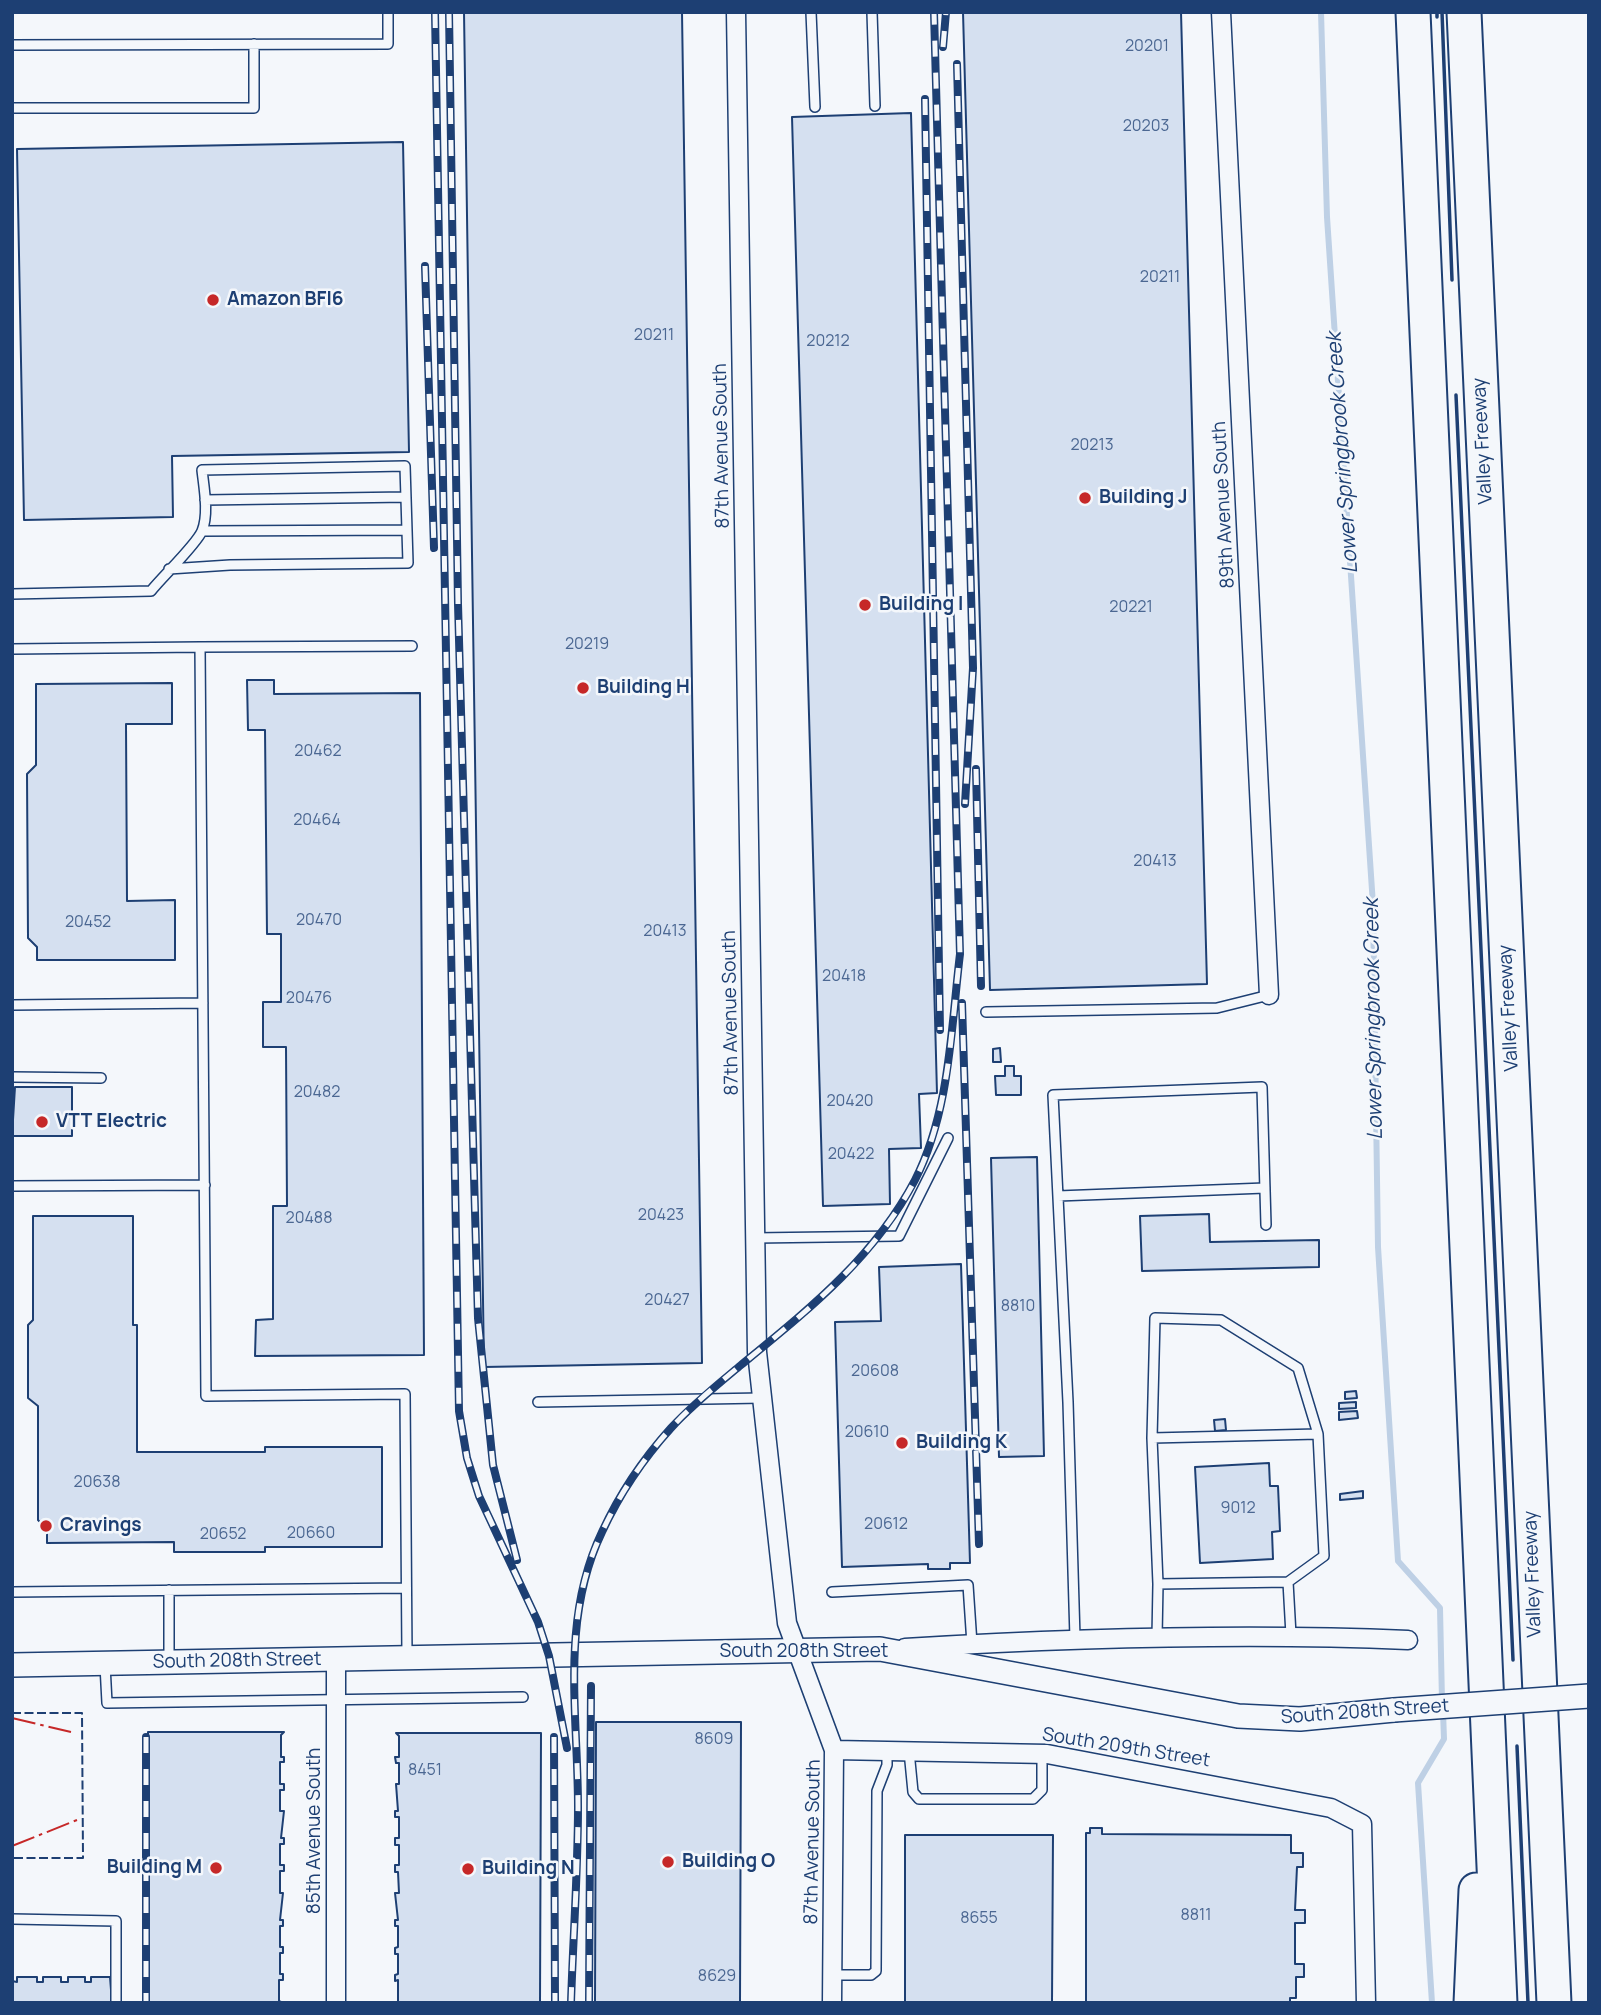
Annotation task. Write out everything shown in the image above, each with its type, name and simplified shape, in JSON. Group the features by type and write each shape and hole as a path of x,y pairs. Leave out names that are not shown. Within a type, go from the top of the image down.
{"highway":[{"path":"1413,12 1482,1531 1488,1776 1500,2003"},
{"name":"Valley Freeway","path":"1464,12 1554,2003"},
{"path":"1471,2003 1474,1913 1488,1776"}],"street":[{"name":"87th Avenue South","path":"736,12 757,1352 787,1623 834,1750 832,2003"},
{"name":"89th Avenue South","path":"1220,12 1269,995"},
{"path":"880,1649 1074,1638 1292,1635 1408,1640"},
{"name":"South 208th Street","path":"12,1665 880,1649 1238,1716 1300,1719 1589,1696"},
{"name":"85th Avenue South","path":"336,1659 336,2003"},
{"name":"South 209th Street","path":"834,1750 1042,1754 1143,1770 1331,1808 1363,1824 1366,2003"}],"lane":[{"path":"12,45 388,44 388,12"},
{"path":"811,12 815,107"},
{"path":"872,12 875,106"},
{"path":"12,108 254,108 254,44"},
{"path":"12,594 151,590 169,569 202,531 205,500 202,470 405,466 408,563 230,565 169,569"},
{"path":"205,500 406,497"},
{"path":"202,531 407,530"},
{"path":"12,649 412,646"},
{"path":"200,647 206,1396 404,1394 407,1658"},
{"path":"986,1012 1217,1008 1269,995"},
{"path":"12,1005 203,1003"},
{"path":"12,1077 101,1078"},
{"path":"1074,1638 1053,1095 1262,1087 1266,1225"},
{"path":"755,1238 899,1236 948,1138"},
{"path":"12,1186 205,1185"},
{"path":"1058,1196 1265,1188"},
{"path":"1157,1637 1158,1584 1152,1438 1154,1318 1221,1320 1298,1368 1318,1434 1324,1556 1288,1582 1158,1584"},
{"path":"538,1402 762,1398"},
{"path":"1152,1438 1318,1434"},
{"path":"1288,1582 1292,1635"},
{"path":"832,1592 968,1585 972,1644"},
{"path":"12,1592 406,1588"},
{"path":"169,1590 169,1662"},
{"path":"104,1663 107,1703 523,1697"},
{"path":"832,1975 871,1975 876,1971 877,1791 887,1765 887,1751"},
{"path":"909,1751 913,1792 919,1799 1033,1799 1042,1790 1042,1754"},
{"path":"12,1919 116,1921 116,2003"}],"building":[{"name":"Building H","path":"464,12 682,12 702,1363 484,1367"},
{"name":"Building J","path":"963,12 1181,12 1207,984 990,990"},
{"name":"Building I","path":"911,113 937,1093 919,1094 921,1148 889,1149 890,1204 823,1206 792,117"},
{"name":"Amazon BFI6","path":"403,142 409,452 172,456 173,517 24,520 17,149"},
{"path":"247,680 274,680 274,694 420,693 424,1355 255,1356 256,1320 273,1319 273,1206 287,1206 286,1047 263,1047 263,1002 281,1002 281,934 267,934 265,730 248,730"},
{"path":"172,683 172,724 126,724 127,901 175,900 175,960 37,960 37,947 28,938 27,774 36,765 36,684"},
{"path":"1000,1048 1001,1062 993,1062 993,1049"},
{"path":"1005,1066 1014,1066 1014,1076 1021,1076 1021,1095 996,1095 995,1076 1005,1076"},
{"name":"VTT Electric","path":"15,1087 72,1087 72,1136 12,1136"},
{"path":"1037,1157 1044,1456 999,1457 991,1158"},
{"path":"1209,1214 1210,1242 1319,1240 1319,1267 1142,1271 1140,1216"},
{"path":"33,1216 133,1216 133,1325 137,1325 137,1452 265,1452 265,1447 382,1447 382,1547 265,1547 265,1552 174,1552 174,1542 47,1543 47,1529 38,1520 38,1406 28,1398 28,1325 33,1320"},
{"name":"Building K","path":"961,1264 970,1563 950,1563 950,1569 928,1569 928,1564 842,1567 835,1322 881,1321 879,1267"},
{"path":"1356,1391 1357,1398 1345,1399 1345,1392"},
{"path":"1356,1402 1356,1408 1339,1409 1339,1403"},
{"path":"1357,1411 1358,1418 1339,1420 1339,1412"},
{"path":"1225,1419 1226,1430 1215,1431 1214,1420"},
{"path":"1269,1463 1270,1486 1278,1486 1280,1531 1272,1532 1273,1559 1200,1563 1195,1467"},
{"path":"1363,1491 1363,1498 1340,1500 1340,1494"},
{"name":"Building O","path":"596,1722 741,1722 740,2003 595,2003"},
{"name":"Building M","path":"148,1732 284,1732 281,1735 281,1757 284,1757 284,1762 280,1762 280,1784 284,1784 284,1790 280,1790 280,1811 284,1811 281,1838 284,1838 284,1844 280,1844 280,1865 284,1865 284,1871 280,1871 280,1893 283,1893 280,1920 283,1920 283,1926 280,1926 280,1947 283,1947 283,1953 280,1953 280,1974 283,1974 283,1980 279,1980 279,2001 283,2003 147,2003"},
{"name":"Building N","path":"396,1733 541,1733 540,2003 395,2003 398,2002 398,1980 395,1981 395,1975 398,1974 398,1954 395,1954 395,1948 398,1947 398,1926 395,1926 395,1920 398,1920 395,1893 399,1893 398,1872 395,1872 395,1865 399,1865 399,1845 395,1845 395,1838 399,1838 399,1817 395,1817 395,1811 398,1811 396,1784 399,1784 399,1763 396,1763 395,1757 399,1757 399,1736"},
{"path":"1090,1828 1102,1828 1102,1834 1291,1835 1291,1853 1303,1853 1303,1867 1297,1867 1295,1910 1305,1910 1305,1923 1295,1923 1295,1964 1304,1964 1304,1977 1296,1977 1296,1998 1290,1998 1290,2003 1086,2003 1086,1833 1090,1833"},
{"path":"905,1835 1053,1835 1052,2003 905,2003"},
{"path":"17,1977 37,1977 37,1982 43,1982 43,1977 61,1977 61,1982 68,1982 68,1977 85,1977 85,1982 91,1982 91,1977 110,1977 112,2003 12,2003 12,1981 17,1982"}],"waterway":[{"name":"Lower Springbrook Creek","path":"1321,12 1327,217 1373,905 1378,1247 1398,1561 1440,1608 1442,1701"},
{"name":"Lower Springbrook Creek","path":"1432,2003 1418,1783 1444,1739 1443,1711"}],"railway":[{"path":"435,12 459,1411 467,1458 479,1496 538,1622 549,1656 567,1748"},
{"path":"449,12 458,604 478,1318 493,1465 517,1560"},
{"path":"571,2003 578,1831 574,1667 576,1633 589,1565 602,1532 632,1478 671,1428 705,1395 815,1303 880,1234 915,1180 927,1154 942,1098 960,954 934,12"},
{"path":"943,47 946,12"},
{"path":"957,64 973,668 965,804"},
{"path":"925,99 940,1030"},
{"path":"425,266 434,548"},
{"path":"976,769 981,986"},
{"path":"962,1003 979,1544"},
{"path":"589,2003 591,1686"},
{"path":"146,1737 146,2003"},
{"path":"554,1737 555,2003"}],"fence":[{"path":"12,1713 82,1713 83,1858 12,1858"}],"wall":[{"path":"1437,12 1437,17"},
{"path":"1442,12 1452,280"},
{"path":"1456,395 1513,1660"},
{"path":"1517,1746 1528,2003"}],"power":[{"path":"12,1718 71,1732"},
{"path":"12,1846 77,1820"}],"place":[{"name":"Amazon BFI6","path":"213,300"},
{"name":"Building J","path":"1085,498"},
{"name":"Building I","path":"865,605"},
{"name":"Building H","path":"583,688"},
{"name":"VTT Electric","path":"42,1122"},
{"name":"Building K","path":"902,1443"},
{"name":"Cravings","path":"46,1526"},
{"name":"Building O","path":"668,1862"},
{"name":"Building M","path":"216,1868"},
{"name":"Building N","path":"468,1869"}]}
